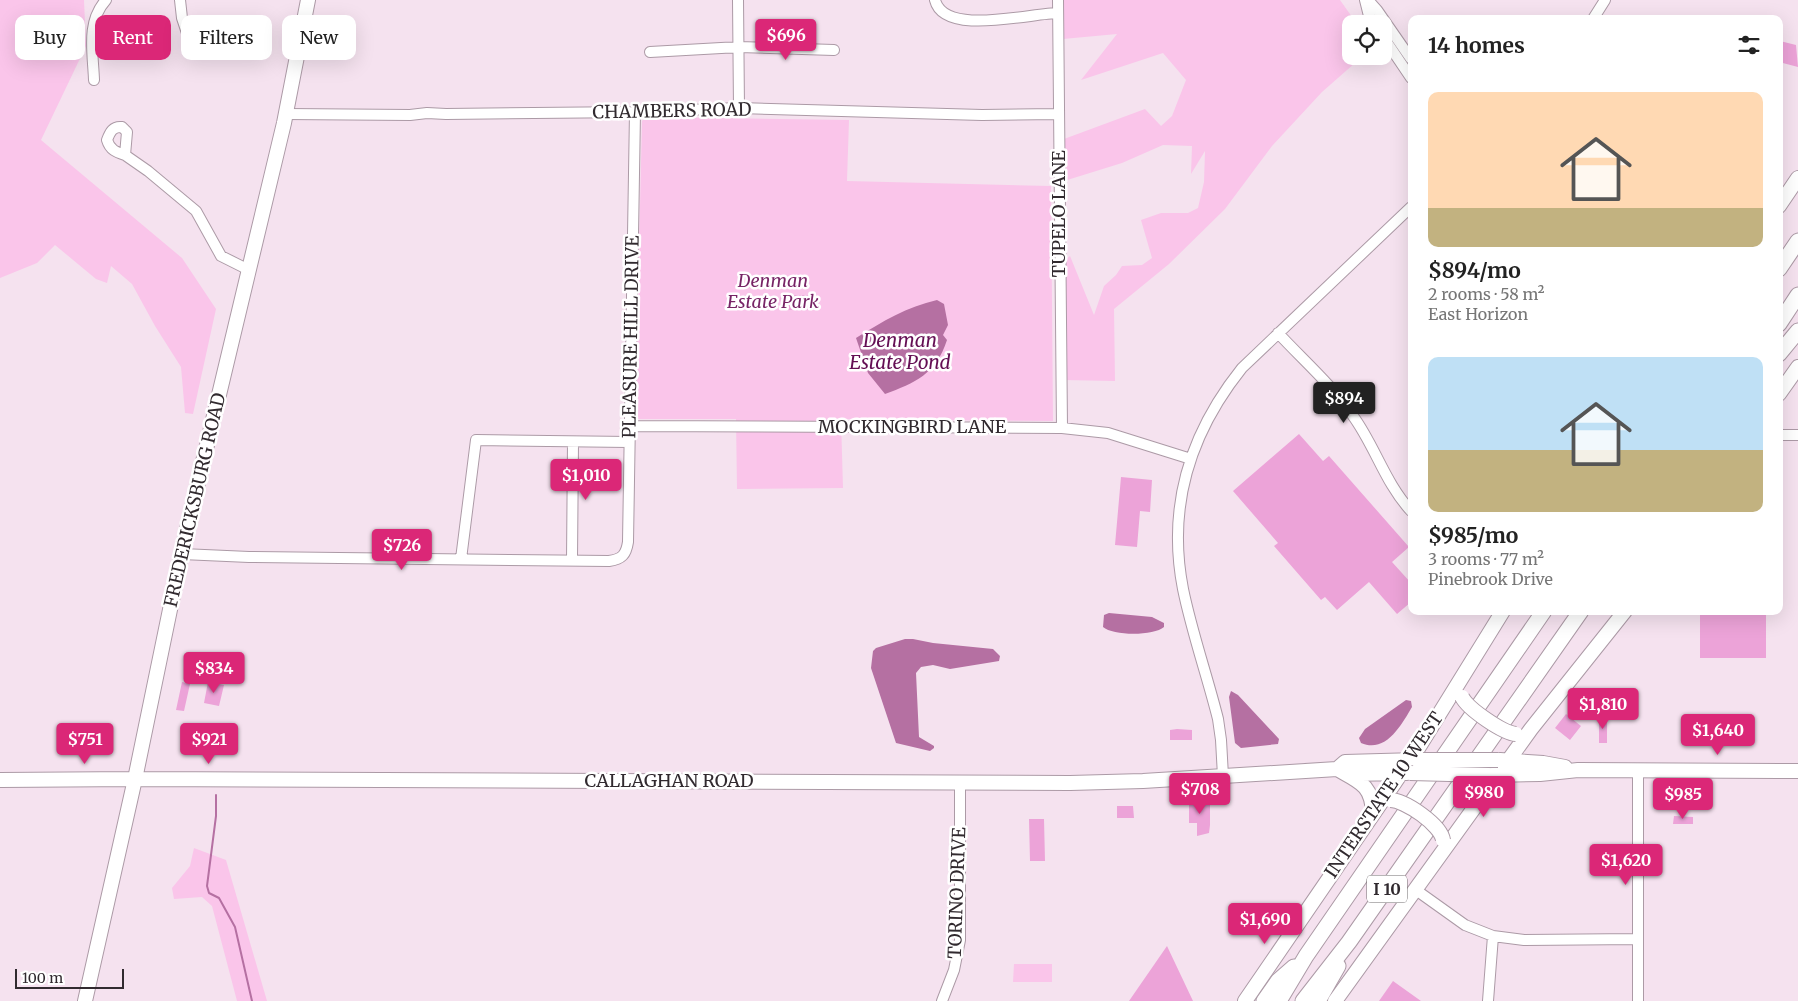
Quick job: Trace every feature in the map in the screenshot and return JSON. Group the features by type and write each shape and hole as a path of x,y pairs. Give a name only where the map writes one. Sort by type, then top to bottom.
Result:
{"highway":[{"path":"1783,263 1798,241"},
{"path":"1783,318 1798,295"},
{"path":"1783,349 1798,331"},
{"name":"I 10","path":"1279,1001 1306,956 1541,615"},
{"name":"I 10","path":"1303,1001 1349,942 1578,615"},
{"path":"1318,1001 1332,980 1349,942"},
{"path":"1264,1001 1278,981 1306,956"}],"main road":[{"name":"FREDERICKSBURG ROAD","path":"85,1001 135,779 182,554 286,114 308,0"},
{"path":"1783,200 1798,178"},
{"path":"1783,388 1798,367"},
{"name":"INTERSTATE 10 WEST","path":"1244,1001 1410,767 1501,615"},
{"path":"1335,1001 1416,890 1443,846 1502,761 1623,615"},
{"path":"1461,681 1462,697 1467,704 1505,731 1524,733"},
{"path":"1524,733 1529,752 1543,763"},
{"name":"CALLAGHAN ROAD","path":"1410,767 1502,761 1543,763 1578,770"},
{"name":"CALLAGHAN ROAD","path":"0,780 1070,783 1341,772 1345,762 1493,775 1540,774 1578,770 1798,771"},
{"path":"1341,772 1363,784 1373,802 1381,806 1403,803 1433,824 1442,835 1443,846"}],"street":[{"path":"94,80 92,28 96,15 106,0"},
{"path":"180,0 182,15"},
{"path":"738,0 739,108"},
{"path":"935,0 942,13 956,19 1010,20 1035,14 1058,13"},
{"name":"TUPELO LANE","path":"1058,0 1062,428"},
{"path":"1366,0 1369,15"},
{"path":"1366,0 1375,15"},
{"path":"1596,15 1605,0"},
{"path":"1392,40 1408,56"},
{"path":"1392,45 1408,73"},
{"path":"650,52 738,47 834,50"},
{"name":"CHAMBERS ROAD","path":"286,114 636,112 739,108 982,116 1058,114"},
{"name":"PLEASURE HILL DRIVE","path":"572,560 619,559 624,555 628,542 636,112"},
{"path":"124,155 148,171 196,210 221,256 249,270"},
{"path":"1223,776 1218,718 1183,589 1179,561 1178,510 1191,459 1204,426 1229,385 1248,362 1408,210"},
{"path":"1278,333 1337,395 1353,415 1388,479 1408,507"},
{"name":"MOCKINGBIRD LANE","path":"629,426 1062,428 1108,433 1191,459"},
{"path":"1783,435 1798,435"},
{"path":"462,559 476,440 629,442"},
{"path":"182,554 249,558 572,560 573,442"},
{"path":"1638,770 1638,1001"},
{"name":"TORINO DRIVE","path":"942,1001 954,970 960,940 960,782"},
{"path":"1416,890 1466,925 1493,936 1524,940 1638,939"},
{"path":"1488,1001 1493,936"}],"green space":[{"path":"0,0 84,0 85,15 15,15 15,60 79,60 41,140 182,258 216,309 193,414 185,413 181,367 155,326 132,284 111,266 107,283 96,279 55,245 37,263 0,278"},
{"path":"1063,0 1340,0 1351,15 1342,15 1342,65 1353,65 1322,92 1272,146 1225,209 1169,264 1114,309 1115,381 1063,380 1063,261 1070,256 1094,315 1104,286 1116,275 1122,266 1142,265 1152,258 1141,220 1161,213 1188,213 1198,208 1204,182 1205,151 1191,174 1192,146 1163,145 1122,163 1064,181 1064,139 1145,109 1161,126 1172,116 1186,80 1163,53 1081,80 1117,34 1063,39"},
{"name":"Denman Estate Park","path":"646,117 849,120 847,181 1051,186 1053,421 841,419 843,488 737,489 736,419 635,419 642,121"},
{"path":"194,848 226,860 267,1001 237,1001 212,906 202,897 174,899 172,888 190,866"},
{"path":"1014,964 1052,964 1052,982 1013,982"}],"water":[{"name":"Denman Estate Pond","path":"937,300 944,304 948,325 943,335 947,340 942,352 937,361 923,376 906,386 885,394 868,373 856,338 895,315 915,306"},
{"path":"1109,613 1152,617 1164,623 1164,627 1152,632 1134,634 1115,632 1103,627 1104,615"},
{"path":"905,639 993,649 1000,656 999,661 950,669 933,665 921,667 916,673 919,737 934,746 930,751 896,743 871,668 873,651 876,648"},
{"path":"1231,691 1238,695 1279,739 1278,744 1241,748 1235,743 1229,697"},
{"path":"1406,700 1411,701 1412,707 1392,736 1378,744 1361,743 1359,738 1365,729"}],"building":[{"path":"1783,42 1796,45 1798,67 1783,63"},
{"path":"780,295 810,295 810,310 782,310"},
{"path":"1299,434 1323,461 1329,456 1408,546 1392,562 1408,580 1408,605 1397,614 1369,582 1337,610 1325,597 1321,600 1274,546 1278,543 1233,491"},
{"path":"1121,477 1152,480 1150,512 1140,511 1137,547 1115,545"},
{"path":"1700,615 1766,615 1766,658 1700,658"},
{"path":"182,682 190,684 184,711 176,710"},
{"path":"208,682 224,685 219,706 204,703"},
{"path":"1566,714 1581,726 1570,740 1555,728"},
{"path":"1599,718 1607,718 1607,743 1599,743"},
{"path":"94,728 105,731 101,749 90,746"},
{"path":"193,728 204,730 200,749 189,747"},
{"path":"1170,730 1192,730 1192,740 1170,740"},
{"path":"1189,799 1210,799 1209,833 1197,836 1197,823 1189,823"},
{"path":"1669,799 1694,800 1694,806 1669,806"},
{"path":"1117,806 1133,806 1134,818 1117,818"},
{"path":"1674,816 1693,817 1693,824 1673,824"},
{"path":"1029,819 1044,819 1045,861 1030,861"},
{"path":"1167,946 1193,1001 1129,1001"},
{"path":"1393,981 1421,1001 1379,1001"}],"waterway":[{"path":"216,795 216,816 207,886 209,893 219,898 235,927 252,1001"}]}
